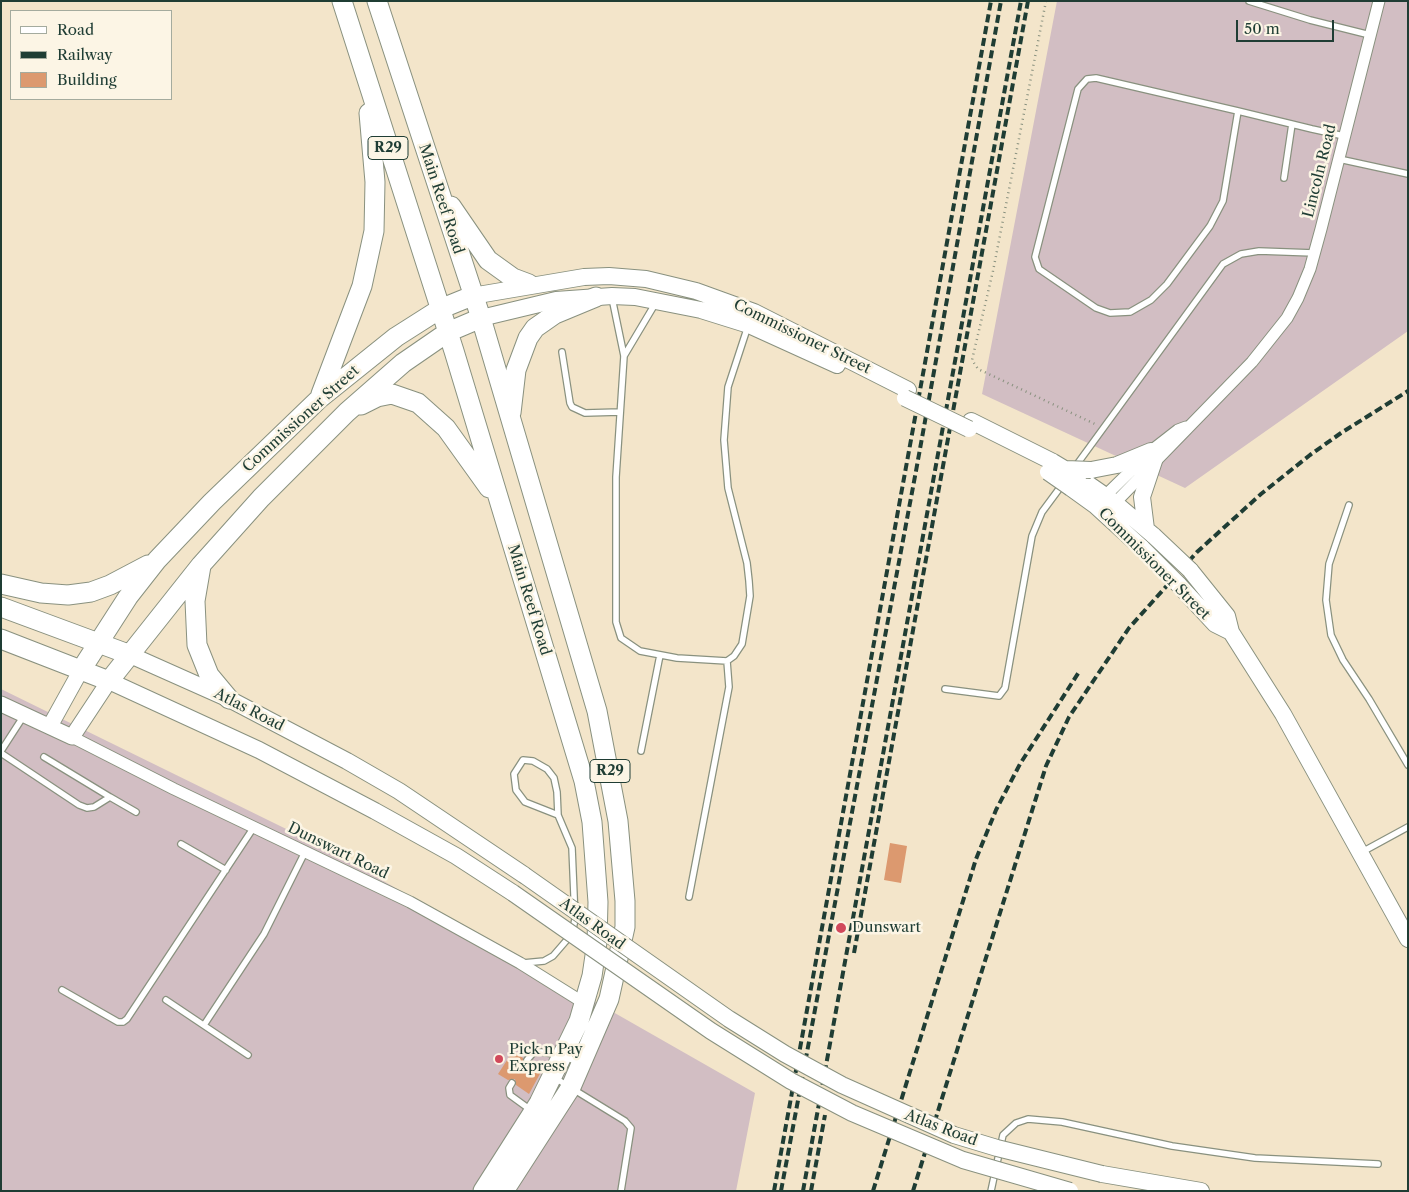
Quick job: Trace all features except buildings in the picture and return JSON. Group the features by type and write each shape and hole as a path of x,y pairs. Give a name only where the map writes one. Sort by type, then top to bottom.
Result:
{"main road":[{"name":"Main Reef Road","path":"342,1 366,81 448,332 573,746 592,822 598,902 597,942 584,1003 554,1077 534,1112 483,1191"},
{"name":"Main Reef Road","path":"378,1 472,296 481,318 597,711 619,829 626,901 625,928 609,1000 571,1087 504,1191"},
{"path":"320,398 362,286 374,231 375,182 366,81"},
{"path":"435,179 488,260 513,278 529,284"},
{"name":"Commissioner Street","path":"81,670 97,643 157,560 219,496 320,398 396,337 440,309 472,296 529,284 584,277 627,277 696,291 1068,473 1105,504 1150,532 1190,570 1227,616 1231,632 1283,714 1408,939"},
{"path":"510,420 516,370 528,338 536,328 554,314 604,296"},
{"name":"Commissioner Street","path":"109,681 128,654 201,565 261,498 347,412 403,363 448,332 481,318 556,300 604,296 658,300 751,319"},
{"path":"347,412 376,397 392,394 418,402 446,428 497,499"},
{"path":"1068,473 1117,465 1153,456 1142,496 1150,532"},
{"name":"Commissioner Street","path":"1105,504 1142,548 1215,624 1231,632"},
{"path":"1,584 41,593 68,595 91,592 117,582 157,560"},
{"path":"201,565 196,601 197,646 209,675 228,699"},
{"name":"Atlas Road","path":"1,607 128,654 228,699 306,739 398,791 524,875 728,1019 822,1074 886,1106 954,1135 997,1148 1129,1179 1201,1191"},
{"name":"Atlas Road","path":"1,639 109,681 259,750 383,815 456,856 513,893 711,1031 792,1081 852,1113 964,1160 1070,1191"}],"street":[{"name":"Lincoln Road","path":"1105,504 1178,430 1187,427 1252,362 1272,339 1298,298 1314,253 1379,1"},
{"path":"50,726 81,670"},
{"path":"1,704 72,737 109,681"},
{"name":"Dunswart Road","path":"72,737 410,902 520,963 584,1003"}],"lane":[{"path":"1249,1 1310,20 1370,34"},
{"path":"1238,111 1223,201 1210,226 1167,284 1151,300 1130,312 1110,313 1096,308 1039,269 1035,257 1078,89 1082,82 1096,78 1238,111 1344,136"},
{"path":"1284,178 1292,124"},
{"path":"1339,159 1408,174"},
{"path":"945,689 999,696 1005,688 1032,536 1042,512 1223,264 1241,254 1259,251 1314,253"},
{"path":"604,296 624,356 616,477 616,622 622,638 633,648 677,658 727,660 734,656 742,644 750,596 747,563 728,488 724,440 728,387 751,319"},
{"path":"624,356 658,300"},
{"path":"562,352 572,407 585,412 620,412"},
{"path":"1349,505 1330,564 1326,600 1331,635 1343,660 1408,765"},
{"path":"641,751 660,655"},
{"path":"689,897 729,687 727,660"},
{"path":"24,715 1,752 78,805 87,808 94,807 110,797"},
{"path":"44,757 136,812"},
{"path":"520,963 544,961 553,956 572,934 575,919 572,848 558,815 554,778 546,768 533,761 523,760 514,774 516,790 525,802 558,815"},
{"path":"62,990 118,1022 123,1022 127,1019 254,827"},
{"path":"1360,853 1408,827"},
{"path":"181,844 226,870"},
{"path":"204,1025 264,934 305,852"},
{"path":"166,1000 248,1055"},
{"path":"527,1060 537,1052 564,1056 581,1064"},
{"path":"554,1077 625,1121 631,1128 621,1191"},
{"path":"512,1083 509,1088 510,1095 534,1112"},
{"path":"991,1191 1003,1135 1016,1123 1028,1119 1062,1122 1172,1146 1255,1158 1378,1164"}],"path":[{"path":"1046,1 993,271 972,360 978,369 1104,429"}],"shaded area":[{"path":"1057,1 1408,1 1408,331 1185,488 982,394"},
{"path":"1,689 329,850 755,1093 736,1191 1,1191"}],"railway":[{"path":"774,1191 991,1"},
{"path":"781,1191 916,471 1001,1"},
{"path":"803,1191 1021,1"},
{"path":"854,953 1028,1"},
{"path":"913,1191 1046,766 1069,717 1129,628 1197,552 1261,494 1310,455 1408,391"},
{"path":"873,1191 976,859 996,810 1020,764 1079,672"},
{"path":"811,1191 825,1115"}],"place":[{"name":"Dunswart","path":"841,928"},
{"name":"Pick n Pay Express","path":"499,1059"}]}
